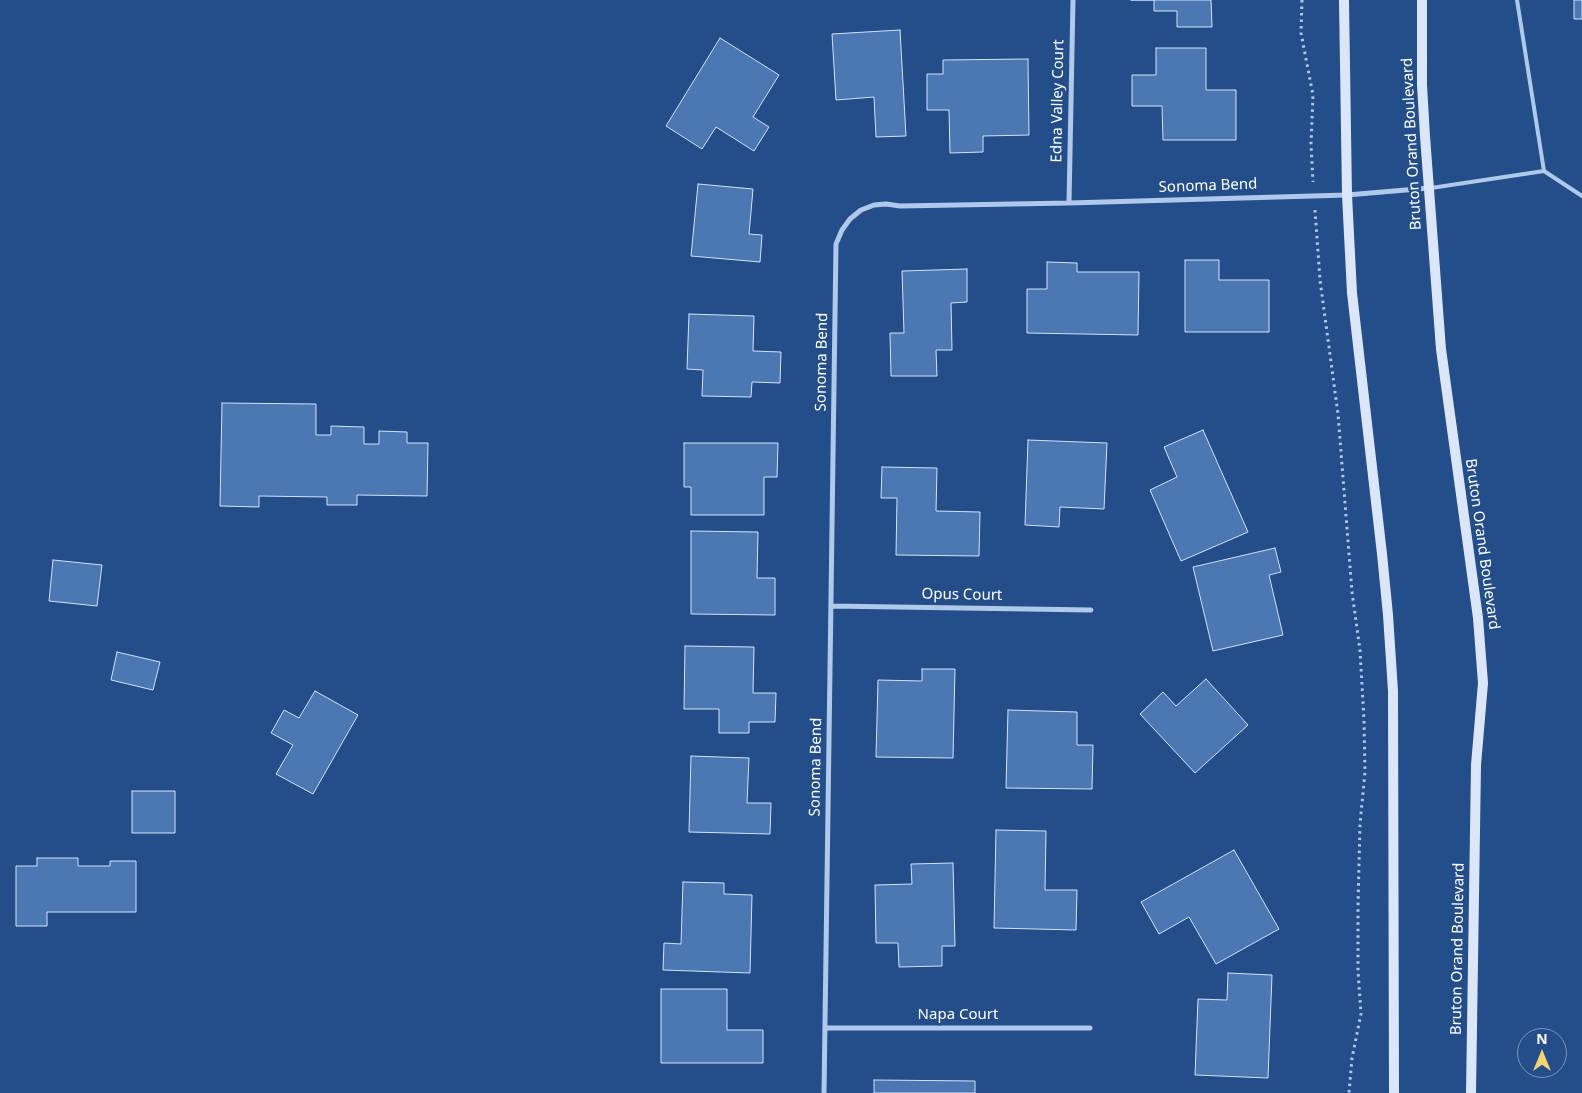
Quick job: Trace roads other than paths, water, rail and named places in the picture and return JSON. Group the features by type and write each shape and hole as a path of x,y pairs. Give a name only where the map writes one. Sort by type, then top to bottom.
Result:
{"main road":[{"path":"1344,0 1347,194 1352,293 1388,615 1393,691 1394,1093"},
{"name":"Bruton Orand Boulevard","path":"1422,0 1422,85 1441,350 1478,618 1484,683 1476,765 1471,1093"}],"street":[{"name":"Edna Valley Court","path":"1068,203 1073,0"},
{"name":"Sonoma Bend","path":"824,1093 836,244 842,230 850,219 861,210 874,205 1068,203 1347,194 1428,188"},
{"name":"Opus Court","path":"831,606 1091,610"},
{"name":"Napa Court","path":"825,1028 1090,1028"}],"lane":[{"path":"1517,0 1544,171"},
{"path":"1428,188 1544,171 1582,196"}]}
